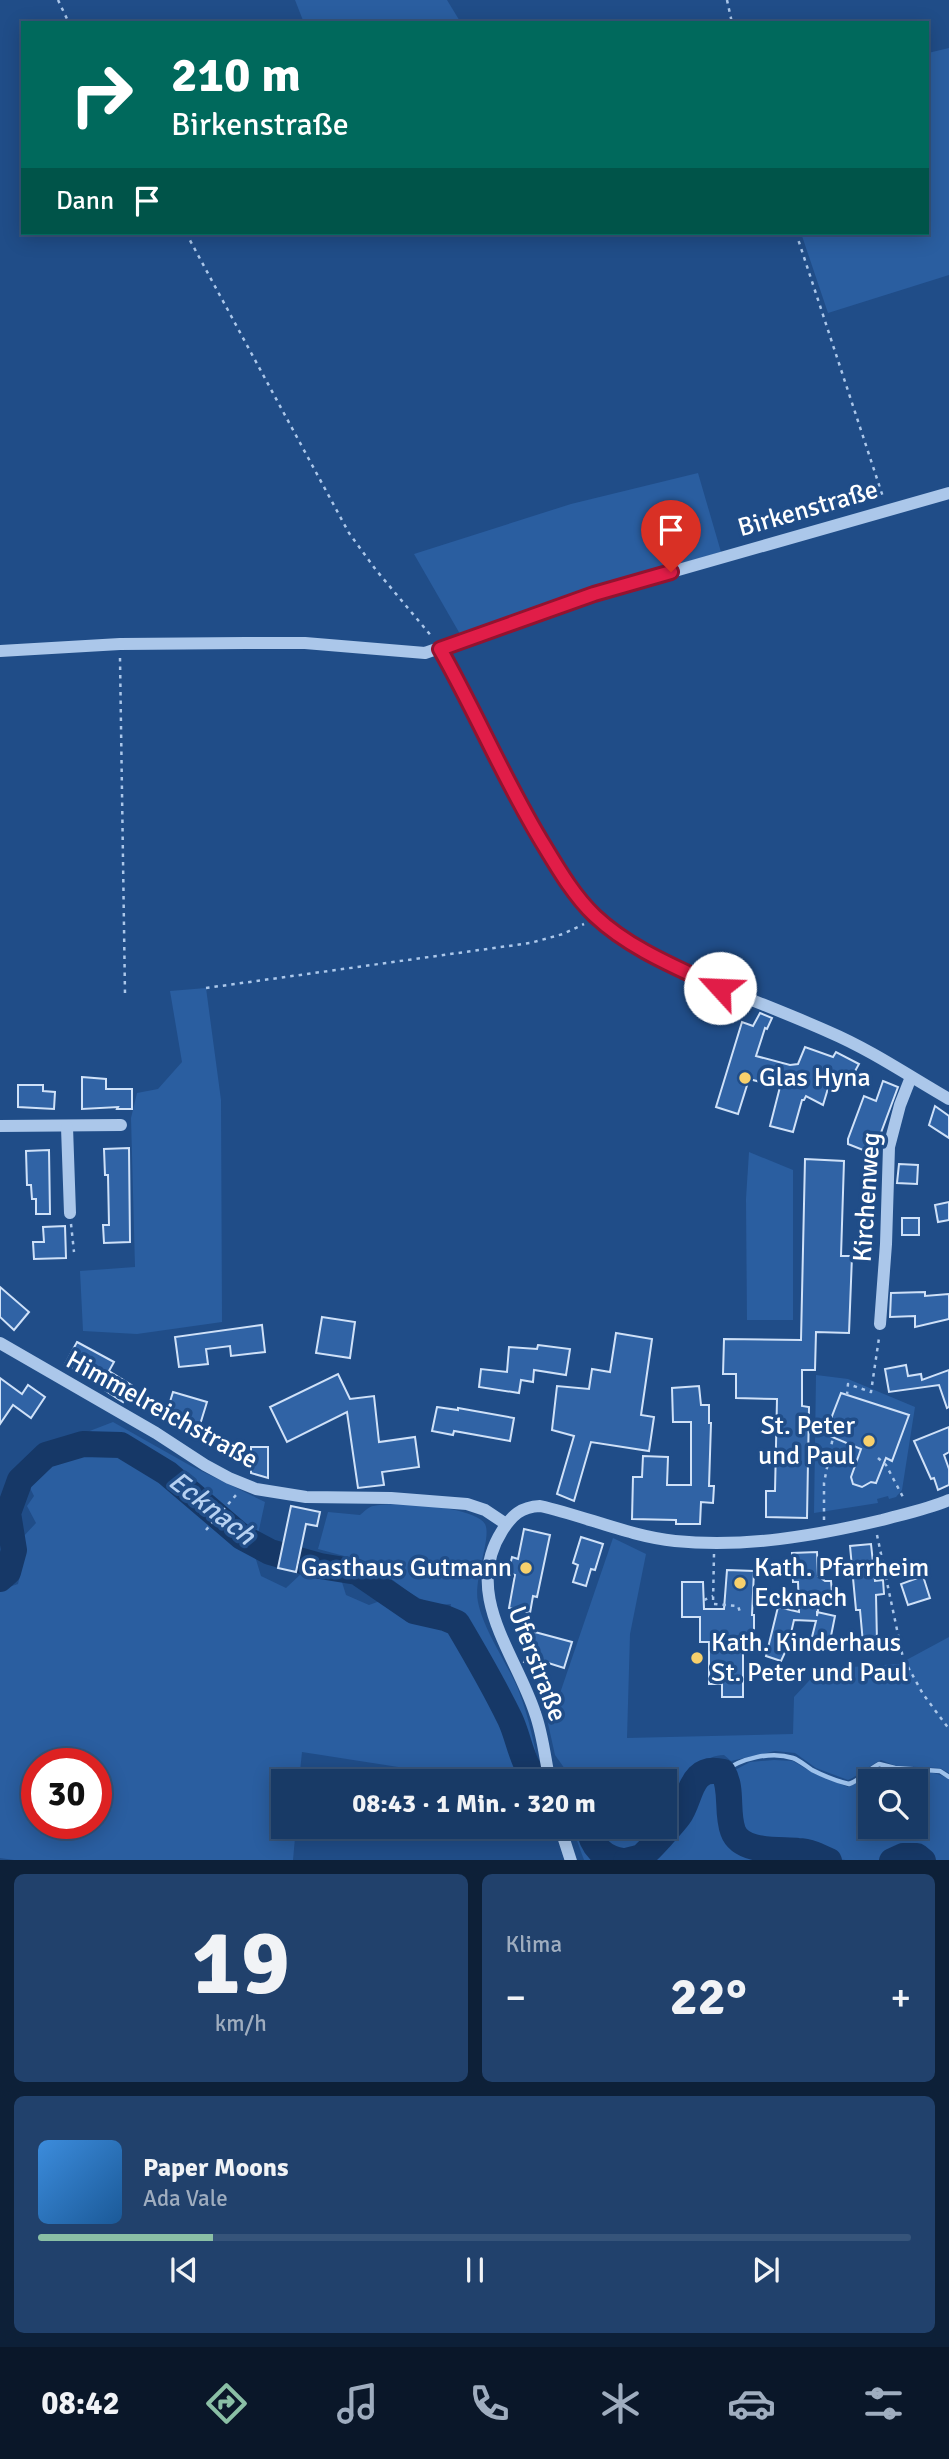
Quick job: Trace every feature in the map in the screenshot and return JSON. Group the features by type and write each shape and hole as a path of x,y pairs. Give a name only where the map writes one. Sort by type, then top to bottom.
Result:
{"street":[{"name":"Birkenstraße","path":"0,651 120,644 305,643 425,653 594,594 949,493"},
{"path":"440,649 534,829 576,895 596,917 638,947 720,988 830,1032 949,1099"},
{"name":"Kirchenweg","path":"880,1324 889,1147 900,1105 912,1077"},
{"path":"0,1126 121,1125"},
{"path":"67,1127 70,1213"},
{"name":"Himmelreichstraße","path":"2,1347 156,1433 205,1465 256,1489 306,1497 391,1498 467,1504 485,1510 506,1524"},
{"path":"506,1524 526,1507 540,1506 674,1541 767,1541 826,1533 949,1500"},
{"name":"Uferstraße","path":"506,1524 492,1552 488,1577 489,1602 495,1624 536,1714 548,1769"},
{"path":"564,1839 571,1860"}],"path":[{"path":"58,0 68,21"},
{"path":"727,0 732,21"},
{"path":"187,235 349,533 440,649"},
{"path":"797,235 866,441 886,510"},
{"path":"120,644 125,994"},
{"path":"206,988 530,943 563,934 596,917"},
{"path":"70,1213 74,1252"},
{"path":"848,1395 848,1384 871,1392 880,1324"},
{"path":"826,1533 822,1512 824,1483 833,1437"},
{"path":"878,1458 886,1465 904,1499"},
{"path":"206,1531 226,1507"},
{"path":"874,1522 903,1658 923,1694 949,1729"},
{"path":"715,1543 713,1604 738,1606 741,1615"},
{"path":"507,1570 509,1562 511,1563"},
{"path":"704,1600 713,1596"}],"shaded area":[{"path":"295,0 447,0 460,21 303,21"},
{"path":"949,48 949,275 828,313 802,235 929,235 929,53"},
{"path":"698,473 721,552 598,587 460,634 414,554 571,504"},
{"path":"206,988 221,1100 222,1322 137,1334 83,1331 80,1271 135,1267 131,1118 137,1093 158,1089 182,1062 170,991"},
{"path":"749,1152 793,1170 793,1320 747,1320 746,1199"},
{"path":"816,1375 848,1379 915,1407 902,1490 896,1497 889,1499 888,1496 877,1499 878,1503 814,1513"},
{"path":"113,1422 191,1466 265,1502 254,1553 261,1576 286,1588 302,1573 341,1579 346,1595 369,1605 380,1601 379,1595 412,1618 448,1622 451,1604 428,1602 408,1592 370,1565 318,1549 328,1512 360,1515 373,1506 415,1505 450,1509 478,1518 487,1530 478,1582 478,1602 485,1623 522,1700 539,1769 411,1769 302,1752 300,1769 271,1769 271,1839 295,1839 293,1860 0,1858 0,1590 18,1584 25,1552 22,1538 36,1523 27,1506 34,1496 28,1484 24,1460 43,1449"},
{"path":"613,1538 646,1554 630,1634 627,1738 793,1734 794,1697 820,1669 899,1664 949,1637 949,1773 940,1768 896,1766 881,1760 866,1769 858,1769 858,1775 848,1780 816,1768 795,1753 775,1751 731,1761 724,1755 701,1763 677,1805 677,1769 565,1769 555,1755 545,1710 557,1702"},
{"path":"793,1761 813,1773 848,1787 858,1782 858,1839 928,1839 928,1772 941,1775 949,1779 949,1860 933,1860 924,1852 909,1849 897,1851 879,1860 847,1860 815,1848 755,1840 740,1825 734,1786 735,1770 750,1762"},
{"path":"712,1775 720,1778 725,1796 727,1827 729,1834 739,1845 768,1858 802,1857 818,1860 639,1860 663,1839 677,1839 677,1824 686,1811 696,1786"},
{"path":"576,1839 587,1839 597,1855 607,1860 584,1860"},
{"path":"650,1839 640,1848 622,1854 610,1849 601,1840"}],"building":[{"path":"760,1013 772,1018 767,1029 765,1028 756,1056 790,1065 798,1064 805,1047 833,1057 836,1052 859,1064 848,1084 832,1075 823,1105 806,1096 802,1100 793,1132 770,1126 780,1087 749,1079 738,1114 716,1107 742,1022 753,1026"},
{"path":"82,1077 106,1079 106,1089 132,1089 132,1109 82,1109"},
{"path":"883,1081 898,1087 873,1154 848,1144 848,1139 864,1096 876,1101"},
{"path":"18,1085 43,1085 43,1091 55,1092 54,1109 18,1107"},
{"path":"935,1106 949,1116 949,1138 929,1125"},
{"path":"129,1148 130,1242 104,1243 103,1225 109,1225 108,1175 105,1175 104,1149"},
{"path":"49,1150 50,1214 36,1214 36,1199 32,1199 31,1185 27,1185 26,1151"},
{"path":"805,1159 844,1161 841,1256 852,1256 849,1333 816,1332 815,1370 802,1370 802,1406 809,1407 807,1518 766,1517 766,1491 775,1491 777,1399 736,1398 736,1374 723,1374 724,1339 801,1340"},
{"path":"899,1164 918,1165 917,1184 897,1183"},
{"path":"949,1202 949,1220 938,1222 935,1205"},
{"path":"902,1218 919,1218 919,1235 902,1235"},
{"path":"65,1226 66,1258 34,1259 33,1242 44,1242 43,1227"},
{"path":"0,1287 29,1312 14,1330 0,1317"},
{"path":"925,1292 925,1296 949,1294 949,1319 915,1327 915,1316 890,1317 891,1293"},
{"path":"322,1317 355,1322 350,1358 316,1353"},
{"path":"262,1325 265,1352 231,1356 230,1346 206,1349 208,1364 179,1367 175,1337"},
{"path":"616,1333 652,1339 641,1415 654,1417 649,1451 591,1442 574,1501 557,1494 574,1436 552,1430 557,1386 589,1389 592,1369 610,1372"},
{"path":"77,1342 114,1362 109,1371 133,1386 123,1402 106,1391 108,1388 65,1364"},
{"path":"538,1345 570,1349 566,1375 534,1370 533,1382 521,1380 519,1393 479,1387 481,1369 507,1372 509,1347 537,1349"},
{"path":"906,1365 908,1376 921,1374 922,1380 949,1370 949,1407 947,1408 939,1385 889,1392 885,1369"},
{"path":"338,1374 350,1399 374,1396 379,1442 415,1437 419,1467 382,1472 384,1485 358,1488 347,1412 287,1442 270,1407"},
{"path":"0,1378 22,1394 28,1385 45,1397 31,1418 13,1405 0,1424"},
{"path":"699,1386 701,1405 709,1405 709,1486 714,1486 713,1503 701,1502 700,1524 676,1524 676,1520 632,1519 633,1477 642,1477 643,1456 668,1457 667,1485 691,1485 691,1422 673,1422 672,1388"},
{"path":"173,1392 207,1402 198,1431 164,1421"},
{"name":"St. Peter und Paul","path":"841,1393 909,1415 892,1461 886,1458 876,1483 871,1482 862,1487 853,1484 851,1477 861,1449 825,1434"},
{"path":"437,1407 514,1418 510,1441 454,1431 453,1435 432,1431"},
{"path":"949,1427 949,1452 944,1455 949,1469 949,1485 938,1490 914,1441"},
{"path":"251,1447 268,1447 268,1478 251,1473"},
{"path":"291,1506 320,1512 317,1526 306,1524 296,1572 278,1568"},
{"name":"Gasthaus Gutmann","path":"524,1529 550,1535 537,1597 533,1596 530,1613 509,1608 515,1575 508,1573 512,1557 518,1559"},
{"path":"581,1537 603,1544 595,1570 591,1569 586,1586 573,1582 578,1565 573,1563"},
{"path":"871,1544 875,1581 883,1580 884,1594 876,1595 877,1642 863,1643 860,1610 856,1610 850,1546"},
{"path":"817,1552 818,1576 825,1581 831,1581 832,1593 821,1593 818,1612 835,1616 830,1641 812,1637 816,1621 794,1620 788,1646 781,1661 766,1656 778,1607 799,1612 798,1582 793,1582 792,1553"},
{"path":"727,1570 754,1571 754,1653 743,1653 743,1697 722,1697 722,1684 709,1684 709,1642 700,1642 700,1617 682,1617 682,1582 703,1582 704,1609 724,1609"},
{"path":"923,1576 930,1598 908,1605 901,1584"},
{"path":"531,1631 572,1642 564,1668 539,1660 538,1665 524,1662"}],"waterway":[{"name":"Ecknach","path":"0,1579 8,1572 14,1550 8,1513 20,1480 46,1455 83,1444 121,1445 167,1473 242,1537 270,1552 320,1566 357,1572 414,1611 457,1623 510,1719 530,1769"},
{"path":"723,1772 747,1760 775,1755 793,1758 812,1770 849,1784 879,1764 895,1768 940,1771 949,1777"},
{"name":"Ecknach","path":"630,1860 642,1856 655,1843 679,1816 693,1784 704,1773 712,1771 723,1772 726,1779 731,1824 737,1838 752,1846 806,1852 827,1860"},
{"name":"Ecknach","path":"592,1839 604,1854 620,1860"},
{"name":"Ecknach","path":"894,1860 903,1856 917,1856 922,1860"}],"place":[{"name":"Glas Hyna","path":"745,1078"},
{"name":"St. Peter und Paul","path":"869,1441"},
{"name":"Gasthaus Gutmann","path":"526,1568"},
{"name":"Kath. Pfarrheim Ecknach","path":"740,1583"},
{"name":"Kath. Kinderhaus St. Peter und Paul","path":"697,1658"}],"route":[{"path":"671,572 594,594 440,649 521,806 576,895 596,917 638,947 720,988"}]}
